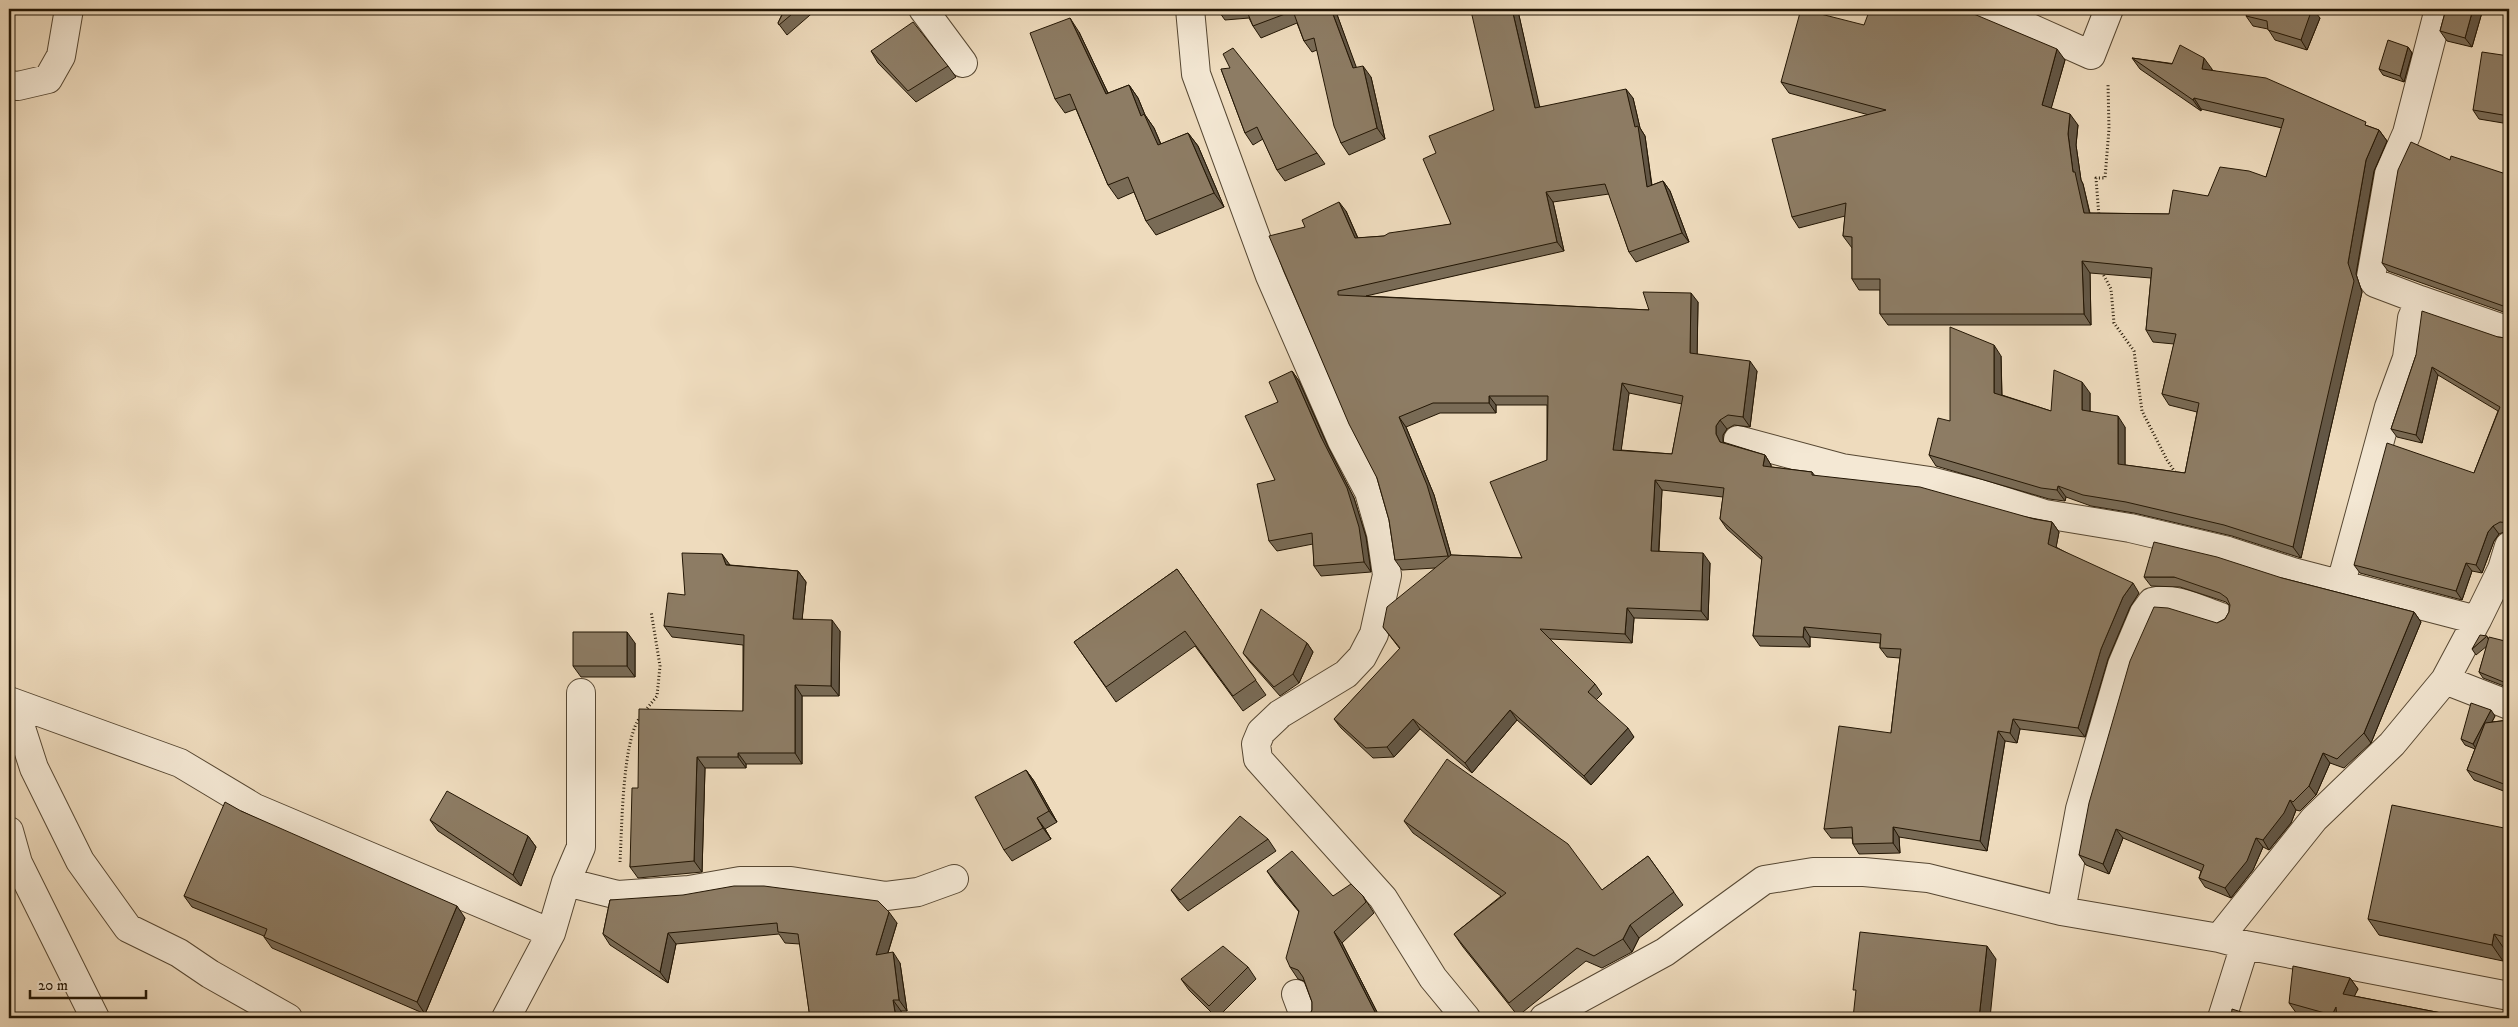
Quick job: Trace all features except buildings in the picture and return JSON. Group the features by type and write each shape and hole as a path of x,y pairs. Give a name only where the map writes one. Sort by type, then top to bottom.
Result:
{"street":[{"path":"9,84 18,86 48,79 61,56 69,9"},
{"path":"923,9 963,63"},
{"path":"1190,9 1196,74 1270,276 1342,441 1369,492 1381,534 1387,575 1374,634 1362,657 1346,674 1280,714 1261,732 1256,744 1258,758 1383,898 1433,978 1466,1018"},
{"path":"1980,9 2015,21 2092,55 2109,9"},
{"path":"2439,9 2407,133 2389,174 2371,277 2375,283 2509,331"},
{"path":"2341,583 2389,407 2407,358 2412,318 2420,300"},
{"path":"1738,440 1842,468 1930,481 1981,494 2045,514 2130,528 2228,551 2293,572 2478,620"},
{"path":"2219,938 2314,819 2392,744 2445,680 2478,620 2502,569 2509,546"},
{"path":"2061,911 2080,809 2122,664 2144,613 2152,602 2162,599 2181,603 2221,617"},
{"path":"2445,680 2509,705"},
{"path":"506,1018 551,933 566,882 581,847 581,693"},
{"path":"11,702 180,763 255,808 551,933"},
{"path":"11,702 34,768 80,862 128,928 179,953 210,974 288,1018"},
{"path":"9,831 14,859 95,1018"},
{"path":"1544,1018 1665,952 1764,880 1813,872 1864,872 1928,878 2061,911 2219,938 2245,945 2509,996"},
{"path":"566,882 618,895 689,890 740,881 791,881 886,896 918,892 954,879"},
{"path":"2222,1018 2245,945"}],"path":[{"path":"2092,55 2109,87 2109,129 2105,178 2096,178 2100,226"},
{"path":"2100,268 2111,289 2114,323 2134,351 2142,411 2167,460 2182,482"},
{"path":"618,895 627,762 636,722 657,696 660,666 651,611"}]}
